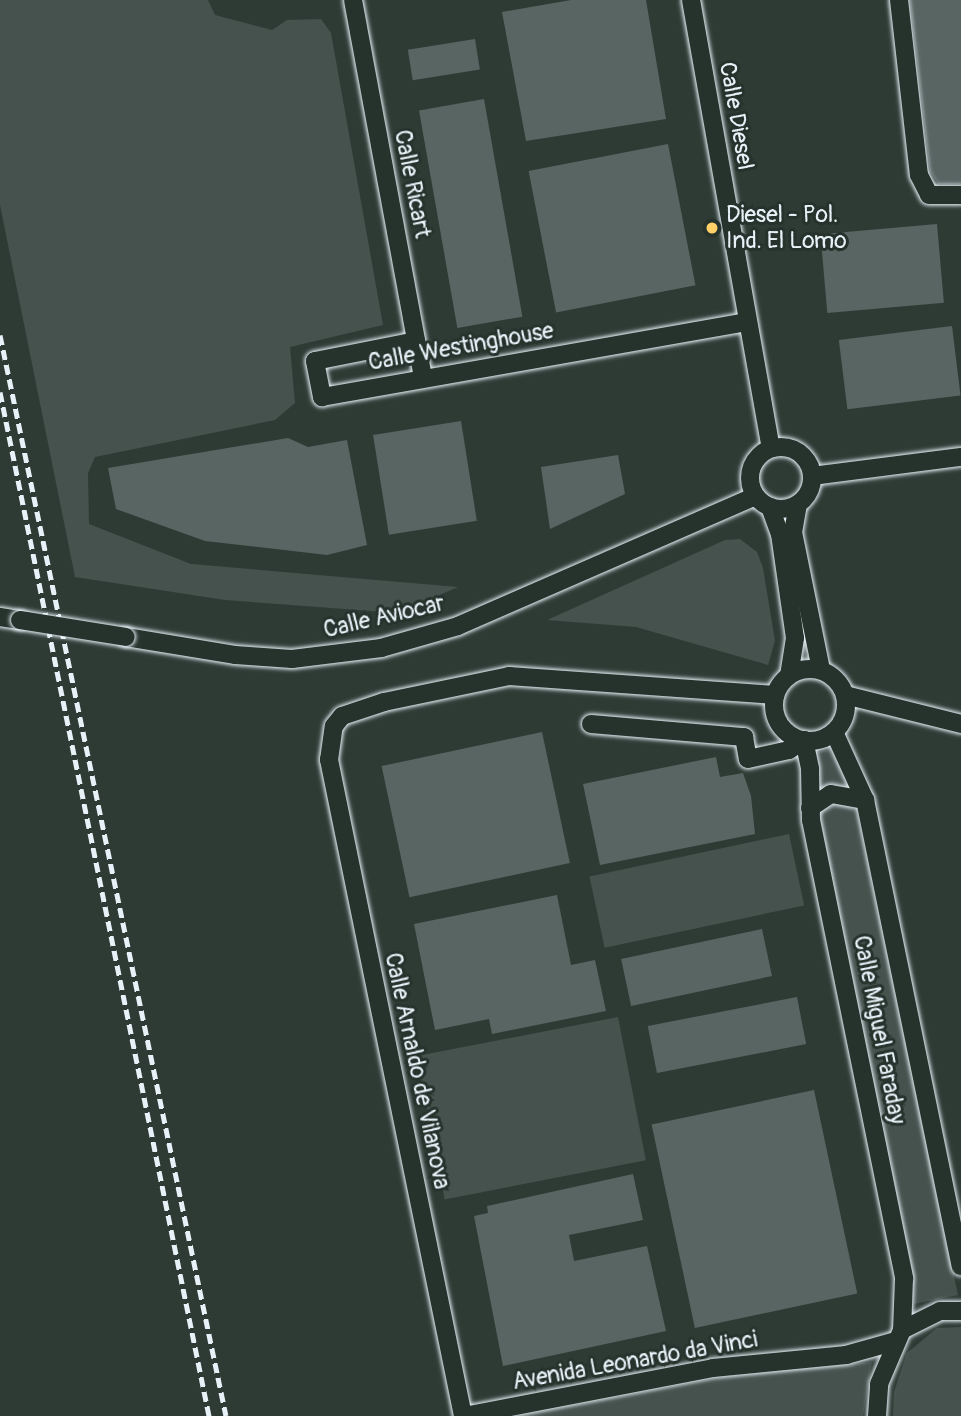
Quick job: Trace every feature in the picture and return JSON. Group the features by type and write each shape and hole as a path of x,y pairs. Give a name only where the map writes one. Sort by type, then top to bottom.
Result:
{"street":[{"name":"Calle Ricart","path":"353,0 423,378"},
{"name":"Calle Diesel","path":"691,0 771,448"},
{"path":"899,0 919,175 929,195 961,195"},
{"name":"Calle Westinghouse","path":"416,341 315,361 322,397 747,322"},
{"path":"804,740 793,736 777,718 775,695 789,675 795,638 780,534 763,502 751,468 771,448 800,453 812,476 810,489 798,504 793,532 821,670"},
{"path":"812,476 961,457"},
{"path":"763,502 798,504"},
{"name":"Calle Aviocar","path":"0,617 126,638 292,659 381,648 458,626 763,502"},
{"path":"591,724 744,737 748,759 789,750 804,740 834,732 845,715 845,695 839,684 821,670 806,669 789,675"},
{"name":"Calle Arnaldo de Vilanova","path":"463,1416 329,760 330,736 342,716 365,708 475,680 509,676 775,695"},
{"path":"845,695 961,724"},
{"name":"Calle Miguel Faraday","path":"834,732 865,800 961,1266"},
{"name":"Calle Miguel Faraday","path":"804,740 810,808 904,1279 899,1336"},
{"path":"810,808 831,794 865,800"},
{"name":"Avenida Leonardo da Vinci","path":"463,1416 713,1368 846,1355 899,1336 940,1311 961,1311"},
{"path":"877,1416 878,1384 899,1336"}],"shaded area":[{"path":"0,0 208,0 215,15 272,30 287,20 321,19 331,33 383,325 290,347 295,403 275,420 95,457 88,473 89,524 191,564 458,587 398,613 225,600 75,577 0,205"},
{"path":"740,539 757,552 763,568 775,641 768,665 636,627 547,620 725,540"},
{"path":"831,749 850,786 816,794 816,753"},
{"path":"843,802 857,812 958,1295 914,1304 819,823 820,810"},
{"path":"789,834 804,905 605,948 589,876"},
{"path":"618,1017 646,1160 445,1199 417,1056"},
{"path":"961,1327 961,1416 893,1416 894,1392 907,1353 937,1328"},
{"path":"872,1362 863,1416 518,1416 723,1377"}],"building":[{"path":"571,0 646,0 666,119 526,141 502,12"},
{"path":"910,0 961,0 961,184 938,184 930,171"},
{"path":"475,39 480,70 413,80 408,50"},
{"path":"484,99 522,317 457,328 419,110"},
{"path":"668,144 695,285 556,312 529,171"},
{"path":"937,224 944,303 827,313 820,234"},
{"path":"952,326 961,395 847,409 839,340"},
{"path":"461,421 477,521 389,535 373,435"},
{"path":"288,438 308,447 347,440 367,545 327,555 205,541 116,509 108,468"},
{"path":"618,455 625,494 550,529 541,467"},
{"path":"542,732 570,863 409,897 382,766"},
{"path":"716,757 720,777 743,773 751,796 755,834 600,865 583,784"},
{"path":"557,895 571,965 595,960 606,1011 492,1034 489,1019 435,1030 414,924"},
{"path":"762,929 772,976 631,1006 621,959"},
{"path":"797,997 806,1044 657,1073 648,1026"},
{"path":"814,1090 857,1293 695,1328 652,1125"},
{"path":"633,1174 643,1220 569,1235 574,1261 647,1246 666,1331 503,1366 474,1216 488,1213 487,1206"}],"railway":[{"path":"0,335 226,1416"},
{"path":"0,392 209,1416"}],"place":[{"name":"Diesel - Pol. Ind. El Lomo","path":"712,228"}]}
